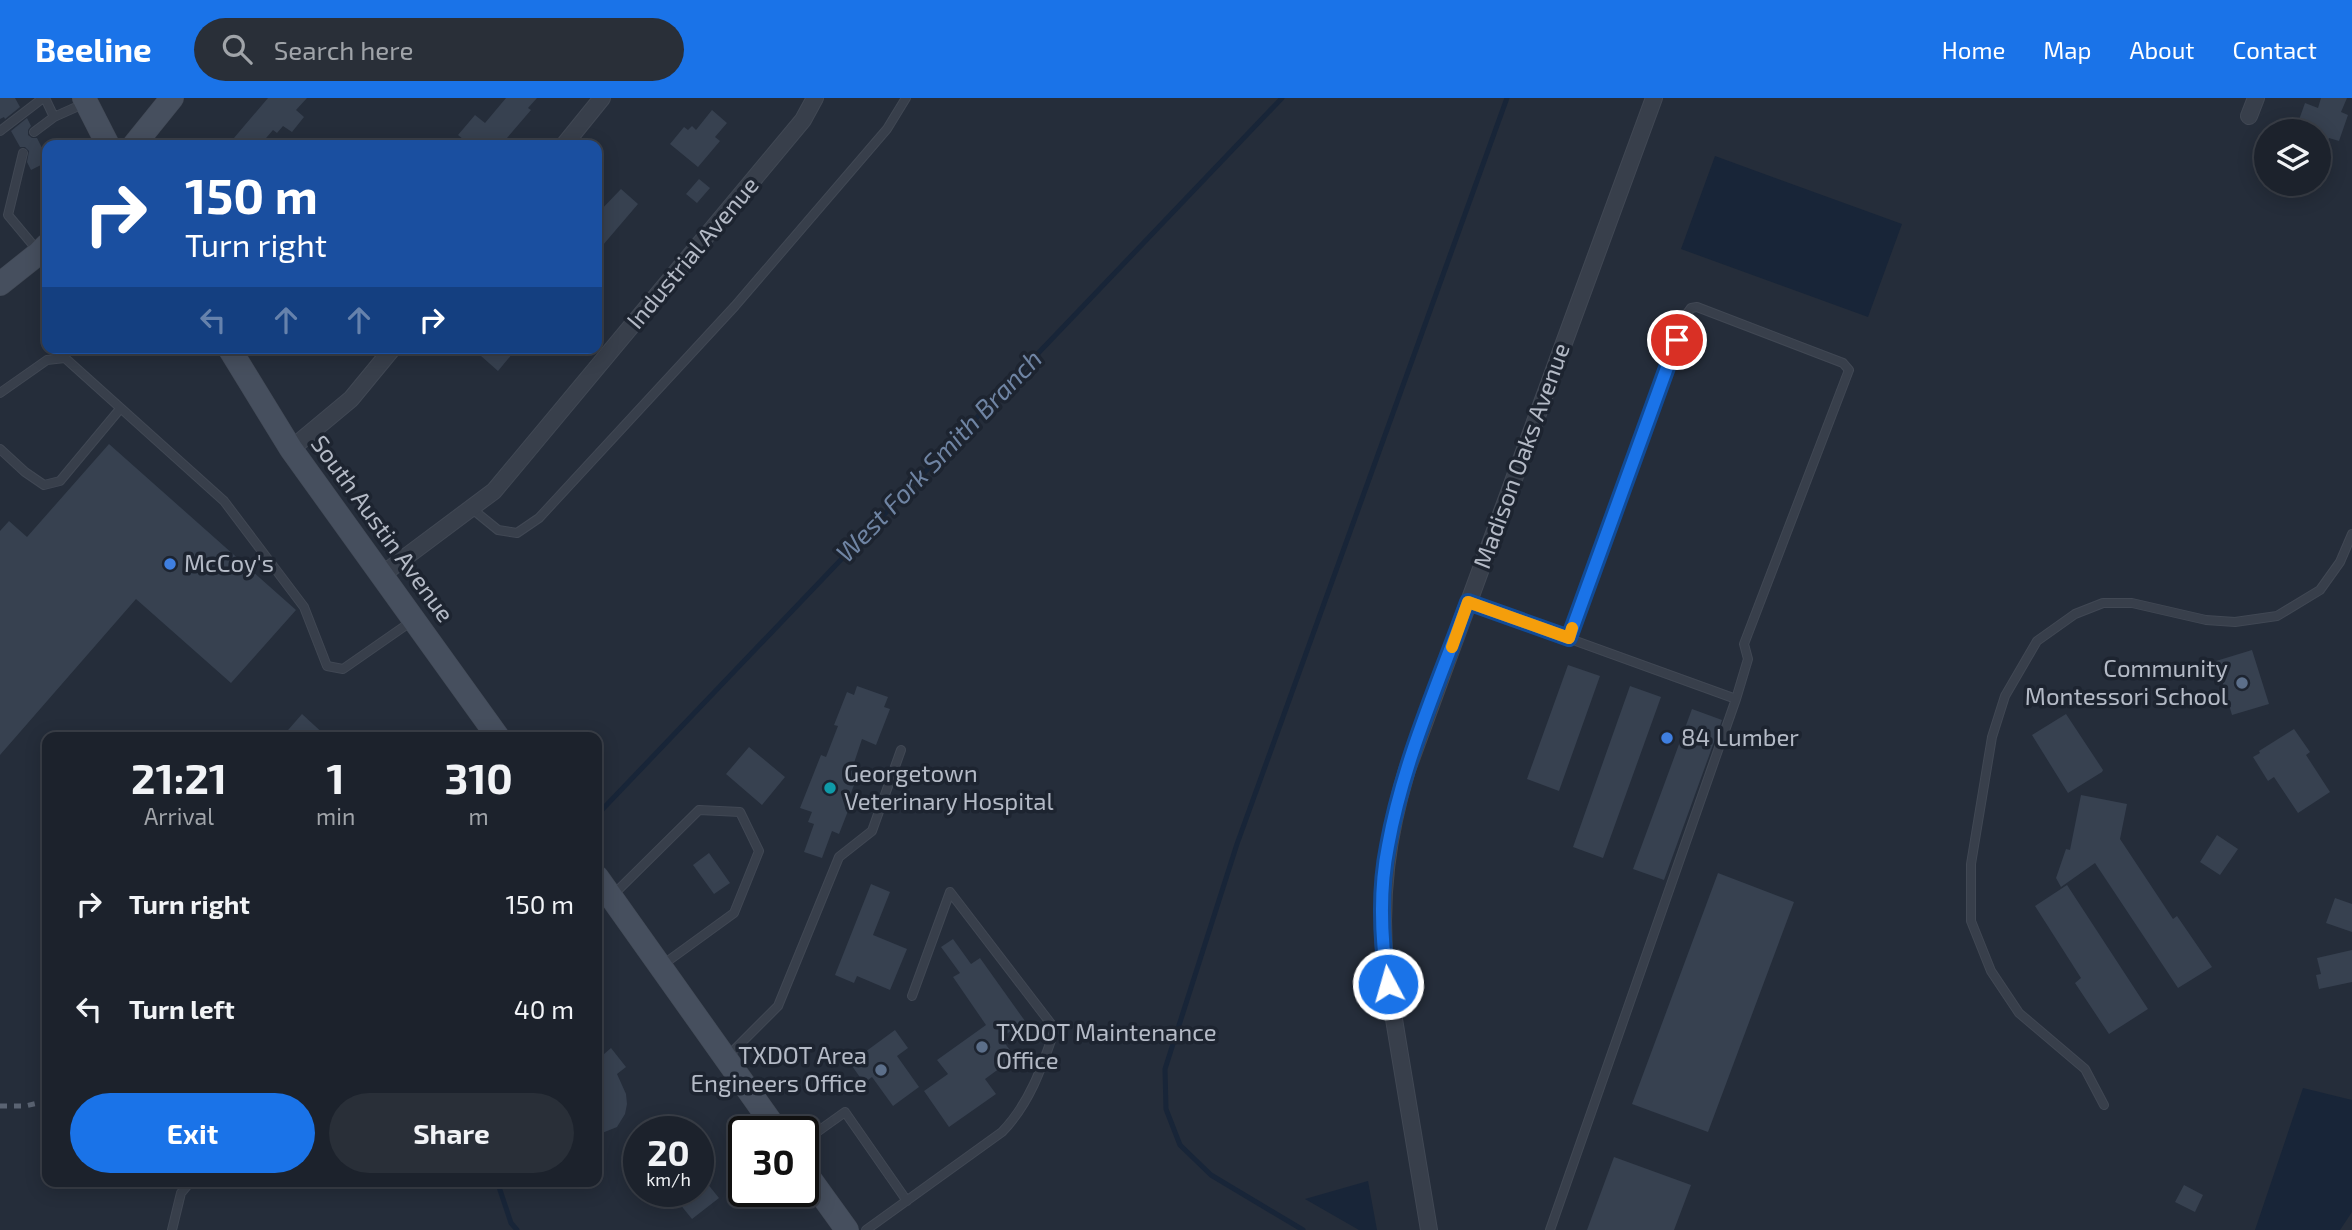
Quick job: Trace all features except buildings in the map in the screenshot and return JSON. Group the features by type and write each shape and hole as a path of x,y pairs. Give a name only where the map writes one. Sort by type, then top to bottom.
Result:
{"main road":[{"path":"138,140 172,98"},
{"path":"85,100 105,140"},
{"path":"0,284 42,250"},
{"name":"South Austin Avenue","path":"233,354 291,449 494,732"},
{"path":"602,884 767,1116"},
{"path":"819,1191 847,1230"}],"street":[{"path":"568,140 602,98"},
{"name":"Industrial Avenue","path":"383,574 494,492 803,120 815,98"},
{"name":"Madison Oaks Avenue","path":"1429,1230 1385,965 1382,927 1387,848 1407,770 1654,98"},
{"path":"2249,116 2256,98"},
{"path":"291,449 351,399 388,354"}],"lane":[{"path":"0,131 44,98 54,117"},
{"path":"471,508 498,530 517,533 539,518 735,306 887,129 906,98"},
{"path":"34,132 85,100"},
{"path":"8,215 23,153"},
{"path":"0,208 42,248"},
{"path":"1550,1230 1736,699 1748,659 1744,644 1849,370 1843,363 1697,307 1691,308 1686,315 1569,638"},
{"path":"0,393 47,360 65,358 224,500 304,607 327,666 343,669 415,619"},
{"path":"0,449 44,485 60,481 120,409"},
{"path":"2104,1105 2085,1069 2019,1013 1991,971 1971,921 1971,864 1992,737 2005,696 2037,641 2075,614 2103,603 2132,603 2206,620 2235,622 2277,615 2320,590 2340,562 2352,534"},
{"path":"1468,602 1736,699"},
{"path":"725,1058 778,1006 839,857 872,831 901,750"},
{"path":"611,897 699,810 740,812 760,850 734,913 660,967"},
{"path":"866,1230 1002,1132 1015,1119 1036,1083 1055,1029 950,892 912,996"},
{"path":"819,1131 845,1112 907,1201"},
{"path":"172,1230 181,1193 186,1187"}],"water":[{"path":"1715,156 1902,224 1868,317 1681,249"},
{"path":"2303,1088 2352,1100 2352,1212 2340,1230 2255,1230"},
{"path":"1368,1181 1377,1230 1359,1230 1305,1199"}],"waterway":[{"name":"West Fork Smith Branch","path":"602,810 1282,98"},
{"path":"1303,1230 1211,1175 1180,1145 1166,1109 1165,1069 1237,844 1507,98"},
{"name":"West Fork Smith Branch","path":"499,1187 511,1223 517,1230"}],"railway":[{"path":"0,1106 25,1106 42,1102"}],"slow traffic":[{"path":"1452,647 1468,602 1569,638 1572,628"}],"place":[{"name":"McCoy's","path":"170,564"},
{"name":"Community Montessori School","path":"2242,683"},
{"name":"84 Lumber","path":"1667,738"},
{"name":"Georgetown Veterinary Hospital","path":"830,788"},
{"name":"TXDOT Maintenance Office","path":"982,1047"},
{"name":"TXDOT Area Engineers Office","path":"881,1070"}],"route":[{"path":"1388,984 1382,927 1387,848 1407,770 1468,602 1569,638 1677,340"}]}
